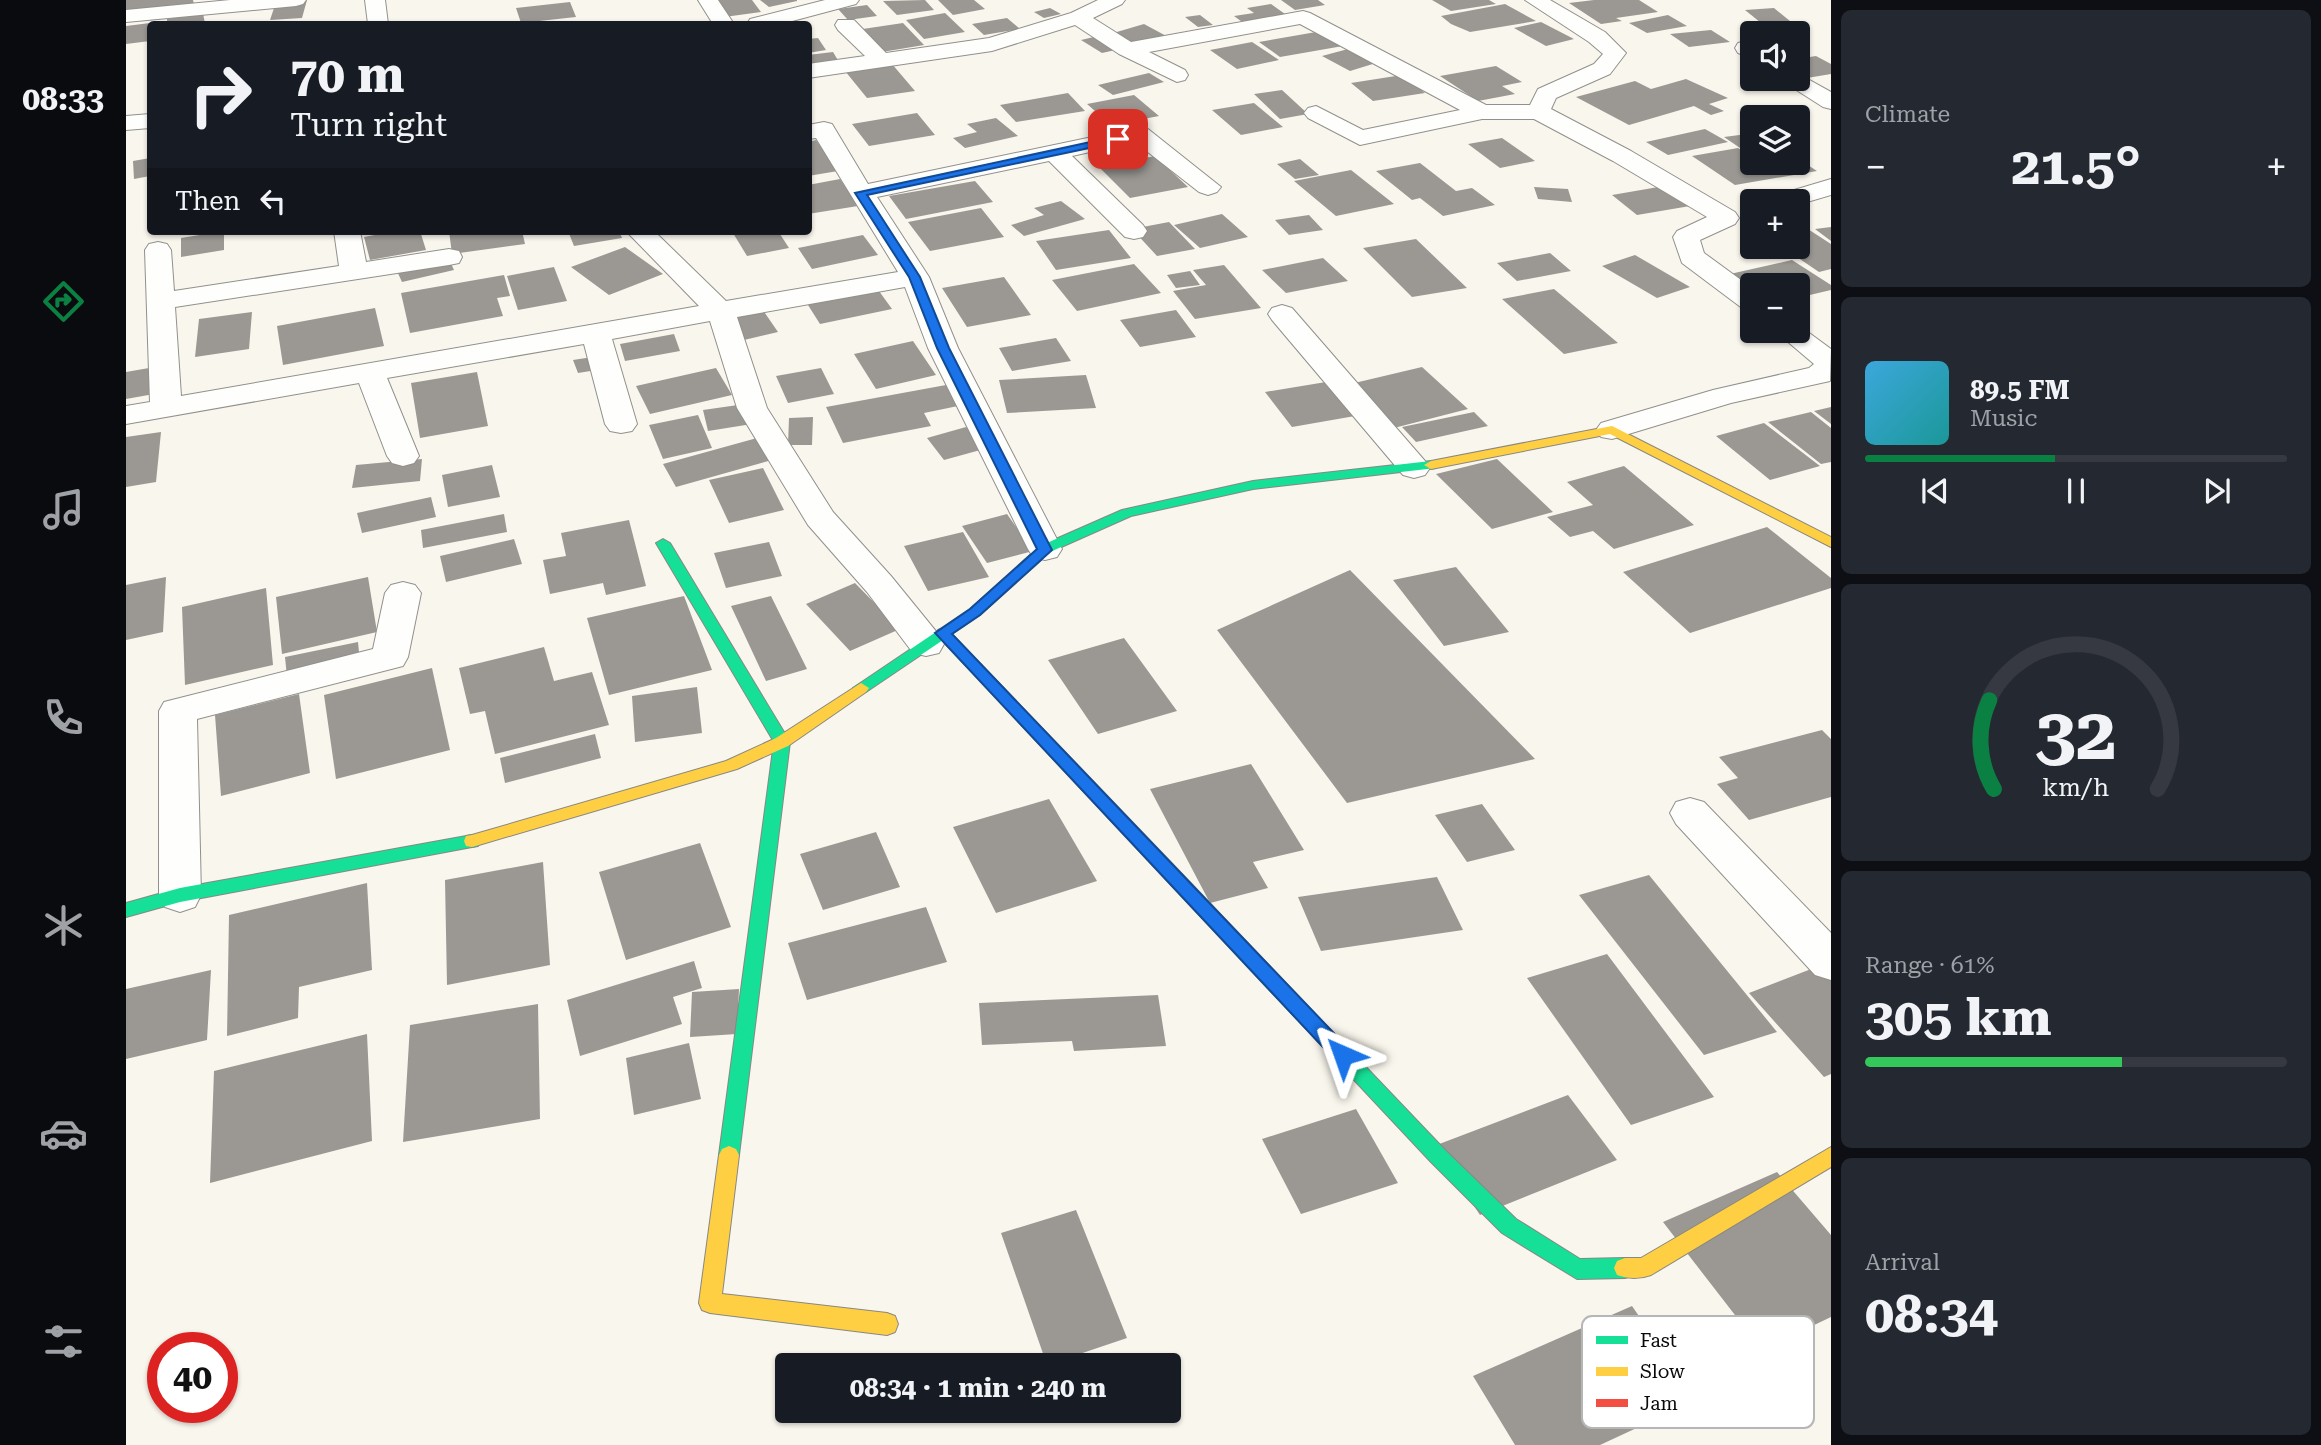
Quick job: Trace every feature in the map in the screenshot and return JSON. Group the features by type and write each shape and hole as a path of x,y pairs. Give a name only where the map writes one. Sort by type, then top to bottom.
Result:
{"street":[{"path":"126,16 296,0"},
{"path":"375,0 378,21"},
{"path":"708,0 721,21"},
{"path":"769,21 849,0"},
{"path":"812,70 992,44 1078,17 1115,0"},
{"path":"1535,0 1597,37 1615,53 1602,69 1546,94 1538,112"},
{"path":"1078,17 1177,75"},
{"path":"1127,48 1303,17 1482,112"},
{"path":"846,26 880,60"},
{"path":"1810,89 1831,102"},
{"path":"1316,113 1360,138 1482,112 1538,112 1622,156 1726,218"},
{"path":"126,123 147,121"},
{"path":"812,131 824,129 915,277 943,348 1045,550"},
{"path":"861,193 1140,134 1208,187"},
{"path":"1054,152 1133,231"},
{"path":"1810,193 1831,187"},
{"path":"1740,214 1686,237 1692,257 1740,293"},
{"path":"348,235 354,271"},
{"path":"643,235 721,312 752,408 820,518 879,584 1509,1226 1577,1269 1643,1268 1831,1156"},
{"path":"158,250 166,410"},
{"path":"162,301 449,257"},
{"path":"126,415 915,277"},
{"path":"1282,314 1414,468"},
{"path":"596,334 621,424"},
{"path":"126,910 180,895 469,842 731,765 782,742 975,612 1045,550 1127,513 1253,485 1414,468 1612,430 1724,396 1819,375 1831,364 1804,343"},
{"path":"370,374 403,456"},
{"path":"1612,430 1831,543"},
{"path":"663,543 782,742 710,1303 887,1324"},
{"path":"180,895 178,711 390,657 403,593"},
{"path":"1690,813 1831,962"}],"building":[{"path":"126,0 193,0 194,4 126,13"},
{"path":"307,0 302,18 270,20 276,2"},
{"path":"713,0 752,0 761,12 717,18"},
{"path":"760,0 797,0 797,1 769,7"},
{"path":"925,0 934,10 897,15 883,1"},
{"path":"938,0 974,0 985,9 953,15"},
{"path":"1281,0 1318,0 1325,5 1295,10"},
{"path":"1432,0 1489,0 1496,4 1451,11"},
{"path":"1639,0 1658,12 1616,18 1622,21 1601,24 1569,3"},
{"path":"570,2 576,17 520,21 516,8"},
{"path":"1271,4 1292,19 1249,27 1234,16 1254,13 1247,8"},
{"path":"1505,4 1536,21 1470,32 1451,24 1441,16"},
{"path":"867,5 877,16 848,20 838,9"},
{"path":"1050,8 1061,14 1044,18 1034,12"},
{"path":"1774,8 1790,21 1759,21 1745,10"},
{"path":"203,13 204,21 167,21"},
{"path":"945,13 965,32 924,39 906,20"},
{"path":"1200,15 1213,25 1198,27 1185,17"},
{"path":"1668,15 1687,26 1647,33 1629,23"},
{"path":"1007,18 1020,29 984,35 972,24"},
{"path":"1541,22 1574,39 1546,46 1514,28"},
{"path":"147,23 147,41 126,44 126,26"},
{"path":"903,23 924,45 876,53 856,30"},
{"path":"1144,24 1170,38 1136,48 1110,34"},
{"path":"1711,30 1730,42 1689,47 1670,34"},
{"path":"1322,31 1343,46 1280,57 1259,42"},
{"path":"1098,36 1120,49 1102,53 1081,40"},
{"path":"818,38 826,50 812,52 812,39"},
{"path":"1252,42 1279,60 1237,69 1210,50"},
{"path":"1348,49 1376,63 1350,71 1322,56"},
{"path":"833,52 839,62 812,65 812,55"},
{"path":"1816,56 1831,64 1831,74 1810,78 1810,57"},
{"path":"892,64 915,91 867,98 845,71"},
{"path":"1496,66 1522,82 1502,86 1515,94 1478,101 1440,76"},
{"path":"1149,73 1164,82 1113,95 1098,85"},
{"path":"1402,75 1425,93 1373,101 1351,83"},
{"path":"1686,79 1728,98 1709,104 1724,111 1711,115 1694,106 1629,125 1576,97 1635,81 1651,89"},
{"path":"1282,90 1308,114 1280,119 1254,94"},
{"path":"1068,93 1085,111 1016,122 1000,105"},
{"path":"1134,95 1159,116 1111,125 1087,104"},
{"path":"1254,103 1283,127 1241,135 1212,110"},
{"path":"917,113 935,135 869,146 852,124"},
{"path":"996,118 1018,136 965,148 953,138 977,132 967,124"},
{"path":"1705,129 1728,142 1668,155 1646,142"},
{"path":"1740,135 1740,148 1724,137"},
{"path":"1502,138 1535,161 1500,168 1468,144"},
{"path":"816,140 838,171 812,175 812,141"},
{"path":"1738,148 1740,175 1794,175 1735,185 1692,156"},
{"path":"1155,156 1188,187 1130,198 1099,167"},
{"path":"147,159 147,177 134,179 133,161"},
{"path":"1300,159 1319,175 1295,179 1277,164"},
{"path":"1420,163 1456,191 1472,188 1495,205 1443,216 1420,198 1412,200 1376,171"},
{"path":"1351,170 1394,204 1336,216 1294,181"},
{"path":"840,179 858,206 812,213 812,184"},
{"path":"975,181 993,202 906,219 889,196"},
{"path":"1670,185 1696,205 1637,215 1612,195"},
{"path":"1534,187 1568,189 1572,202 1538,199"},
{"path":"1061,201 1085,219 1024,236 1011,225 1044,215 1034,208"},
{"path":"981,208 1004,237 930,251 908,222"},
{"path":"1222,214 1248,237 1200,248 1174,225"},
{"path":"1309,215 1323,230 1289,235 1275,220"},
{"path":"1169,222 1195,249 1157,256 1132,229"},
{"path":"1831,227 1831,241 1815,229"},
{"path":"1109,230 1131,258 1056,270 1036,241"},
{"path":"1810,230 1831,244 1831,269 1819,272 1800,259 1810,259"},
{"path":"224,235 224,250 181,257 181,238"},
{"path":"421,235 426,250 370,260 364,237"},
{"path":"450,235 523,235 525,244 452,254"},
{"path":"570,235 621,235 622,238 574,246"},
{"path":"734,235 781,235 789,248 747,256"},
{"path":"863,235 878,255 812,269 798,248"},
{"path":"1416,239 1467,288 1412,297 1363,248"},
{"path":"625,247 663,274 609,295 571,267"},
{"path":"1550,253 1571,271 1517,281 1497,263"},
{"path":"1635,255 1690,287 1657,298 1602,266"},
{"path":"448,257 454,270 402,282 396,269"},
{"path":"1323,258 1348,281 1286,293 1262,270"},
{"path":"1792,260 1831,285 1831,290 1810,295 1810,273 1740,273 1740,281 1730,274"},
{"path":"1134,264 1161,293 1077,311 1052,280"},
{"path":"1224,265 1261,308 1195,319 1173,291 1206,285 1193,270"},
{"path":"554,267 567,301 518,310 507,276"},
{"path":"1190,271 1200,285 1176,288 1167,275"},
{"path":"504,275 510,296 497,298 503,316 410,333 401,293"},
{"path":"1004,277 1031,315 967,327 942,288"},
{"path":"871,280 892,309 820,324 801,294"},
{"path":"1554,289 1618,343 1564,354 1502,299"},
{"path":"758,303 778,332 744,340 725,310"},
{"path":"375,308 384,346 283,365 277,326"},
{"path":"1176,310 1196,337 1140,347 1120,320"},
{"path":"252,312 249,349 195,357 199,319"},
{"path":"674,334 680,351 625,361 620,344"},
{"path":"1056,338 1071,361 1012,371 999,348"},
{"path":"913,341 936,375 876,389 854,354"},
{"path":"599,356 603,369 578,373 573,360"},
{"path":"172,364 171,391 126,399 126,372"},
{"path":"1422,367 1468,409 1390,429 1346,385"},
{"path":"716,368 732,395 650,414 636,386"},
{"path":"821,368 834,394 788,403 776,376"},
{"path":"477,372 488,426 420,438 411,383"},
{"path":"1086,375 1096,408 1007,413 999,380"},
{"path":"1326,382 1355,416 1292,427 1265,392"},
{"path":"946,385 958,406 924,413 931,426 843,443 826,407"},
{"path":"745,404 752,424 708,431 703,410"},
{"path":"1831,407 1831,424 1814,411"},
{"path":"1474,412 1488,426 1416,442 1402,427"},
{"path":"1811,412 1831,428 1831,462 1821,464 1768,422"},
{"path":"698,415 712,448 663,459 649,425"},
{"path":"813,417 812,445 788,445 789,418"},
{"path":"1764,423 1820,466 1770,480 1716,436"},
{"path":"966,427 984,449 944,460 927,438"},
{"path":"161,432 156,482 126,487 126,437"},
{"path":"757,438 772,460 676,487 663,464"},
{"path":"422,459 420,481 352,488 356,465"},
{"path":"1497,459 1553,512 1492,529 1436,474"},
{"path":"492,465 500,497 448,507 442,475"},
{"path":"1624,466 1694,525 1614,549 1593,531 1570,537 1547,517 1593,505 1567,482"},
{"path":"763,468 784,510 729,523 709,480"},
{"path":"431,497 436,517 362,533 357,513"},
{"path":"504,514 507,532 423,548 421,530"},
{"path":"1007,514 1033,551 987,563 962,526"},
{"path":"629,520 646,586 606,595 603,583 550,594 543,560 566,556 561,533"},
{"path":"1767,527 1831,578 1831,588 1690,633 1623,572"},
{"path":"963,532 989,577 928,591 904,546"},
{"path":"514,539 522,564 446,582 440,556"},
{"path":"769,542 782,576 726,588 714,553"},
{"path":"1456,567 1509,632 1444,646 1393,580"},
{"path":"1350,570 1535,759 1347,803 1217,630"},
{"path":"166,577 163,632 126,640 126,585"},
{"path":"368,577 377,632 282,654 276,597"},
{"path":"855,583 900,629 850,651 806,604"},
{"path":"266,588 273,665 185,685 182,607"},
{"path":"684,596 712,670 609,695 587,618"},
{"path":"771,596 807,669 766,681 731,606"},
{"path":"1124,638 1177,711 1098,734 1048,660"},
{"path":"358,642 360,662 287,677 285,657"},
{"path":"544,647 554,681 592,672 609,725 495,754 485,711 470,714 459,668"},
{"path":"432,668 450,750 336,779 324,695"},
{"path":"697,687 702,733 635,742 632,696"},
{"path":"299,694 310,773 221,796 215,715"},
{"path":"1822,730 1831,739 1831,797 1749,820 1717,784 1738,778 1719,757"},
{"path":"595,734 601,758 505,783 500,758"},
{"path":"1251,764 1304,850 1253,862 1268,888 1210,903 1150,789"},
{"path":"1049,799 1097,881 996,913 953,827"},
{"path":"1482,804 1515,850 1467,862 1435,815"},
{"path":"876,832 900,887 823,910 800,854"},
{"path":"700,843 731,927 626,960 599,872"},
{"path":"543,862 550,965 447,985 445,880"},
{"path":"1649,875 1777,1032 1704,1055 1579,895"},
{"path":"1437,877 1463,930 1321,951 1298,897"},
{"path":"367,883 372,970 299,987 298,1018 227,1036 229,915"},
{"path":"926,907 947,962 807,1000 788,943"},
{"path":"1607,954 1714,1097 1631,1125 1527,978"},
{"path":"694,961 702,988 673,997 682,1024 580,1056 567,1000"},
{"path":"1819,966 1831,979 1831,1074 1824,1077 1749,993"},
{"path":"211,970 207,1040 126,1059 126,989"},
{"path":"739,989 737,1034 690,1037 692,992"},
{"path":"1158,995 1166,1046 1074,1051 1072,1041 982,1045 979,1003"},
{"path":"538,1004 540,1119 403,1142 410,1025"},
{"path":"367,1034 372,1141 210,1183 214,1071"},
{"path":"689,1043 701,1099 634,1115 626,1058"},
{"path":"1568,1095 1617,1160 1480,1215 1434,1146"},
{"path":"1356,1109 1398,1183 1301,1214 1262,1139"},
{"path":"1777,1172 1831,1235 1831,1317 1814,1325 1814,1316 1736,1316 1663,1222"},
{"path":"1076,1210 1127,1338 1083,1353 1043,1353 1001,1233"},
{"path":"1632,1306 1639,1316 1609,1316"},
{"path":"1582,1328 1582,1428 1637,1428 1600,1445 1515,1445 1473,1376"}],"traffic: fast":[{"path":"861,688 975,612 1045,549 1127,513 1253,485 1431,465"},
{"path":"663,543 782,742 729,1155"},
{"path":"126,910 180,895 472,841"},
{"path":"1177,880 1438,1156 1509,1226 1577,1269 1625,1268"}],"traffic: slow":[{"path":"1431,465 1612,430 1831,543"},
{"path":"472,841 731,765 782,742 861,688"},
{"path":"729,1155 710,1303 887,1324"},
{"path":"1625,1268 1643,1268 1831,1156"}],"traffic: jam":[{"path":"943,633 1177,880"}],"route":[{"path":"1118,139 861,193 915,277 943,348 1045,550 975,612 943,633 1343,1055"}]}
